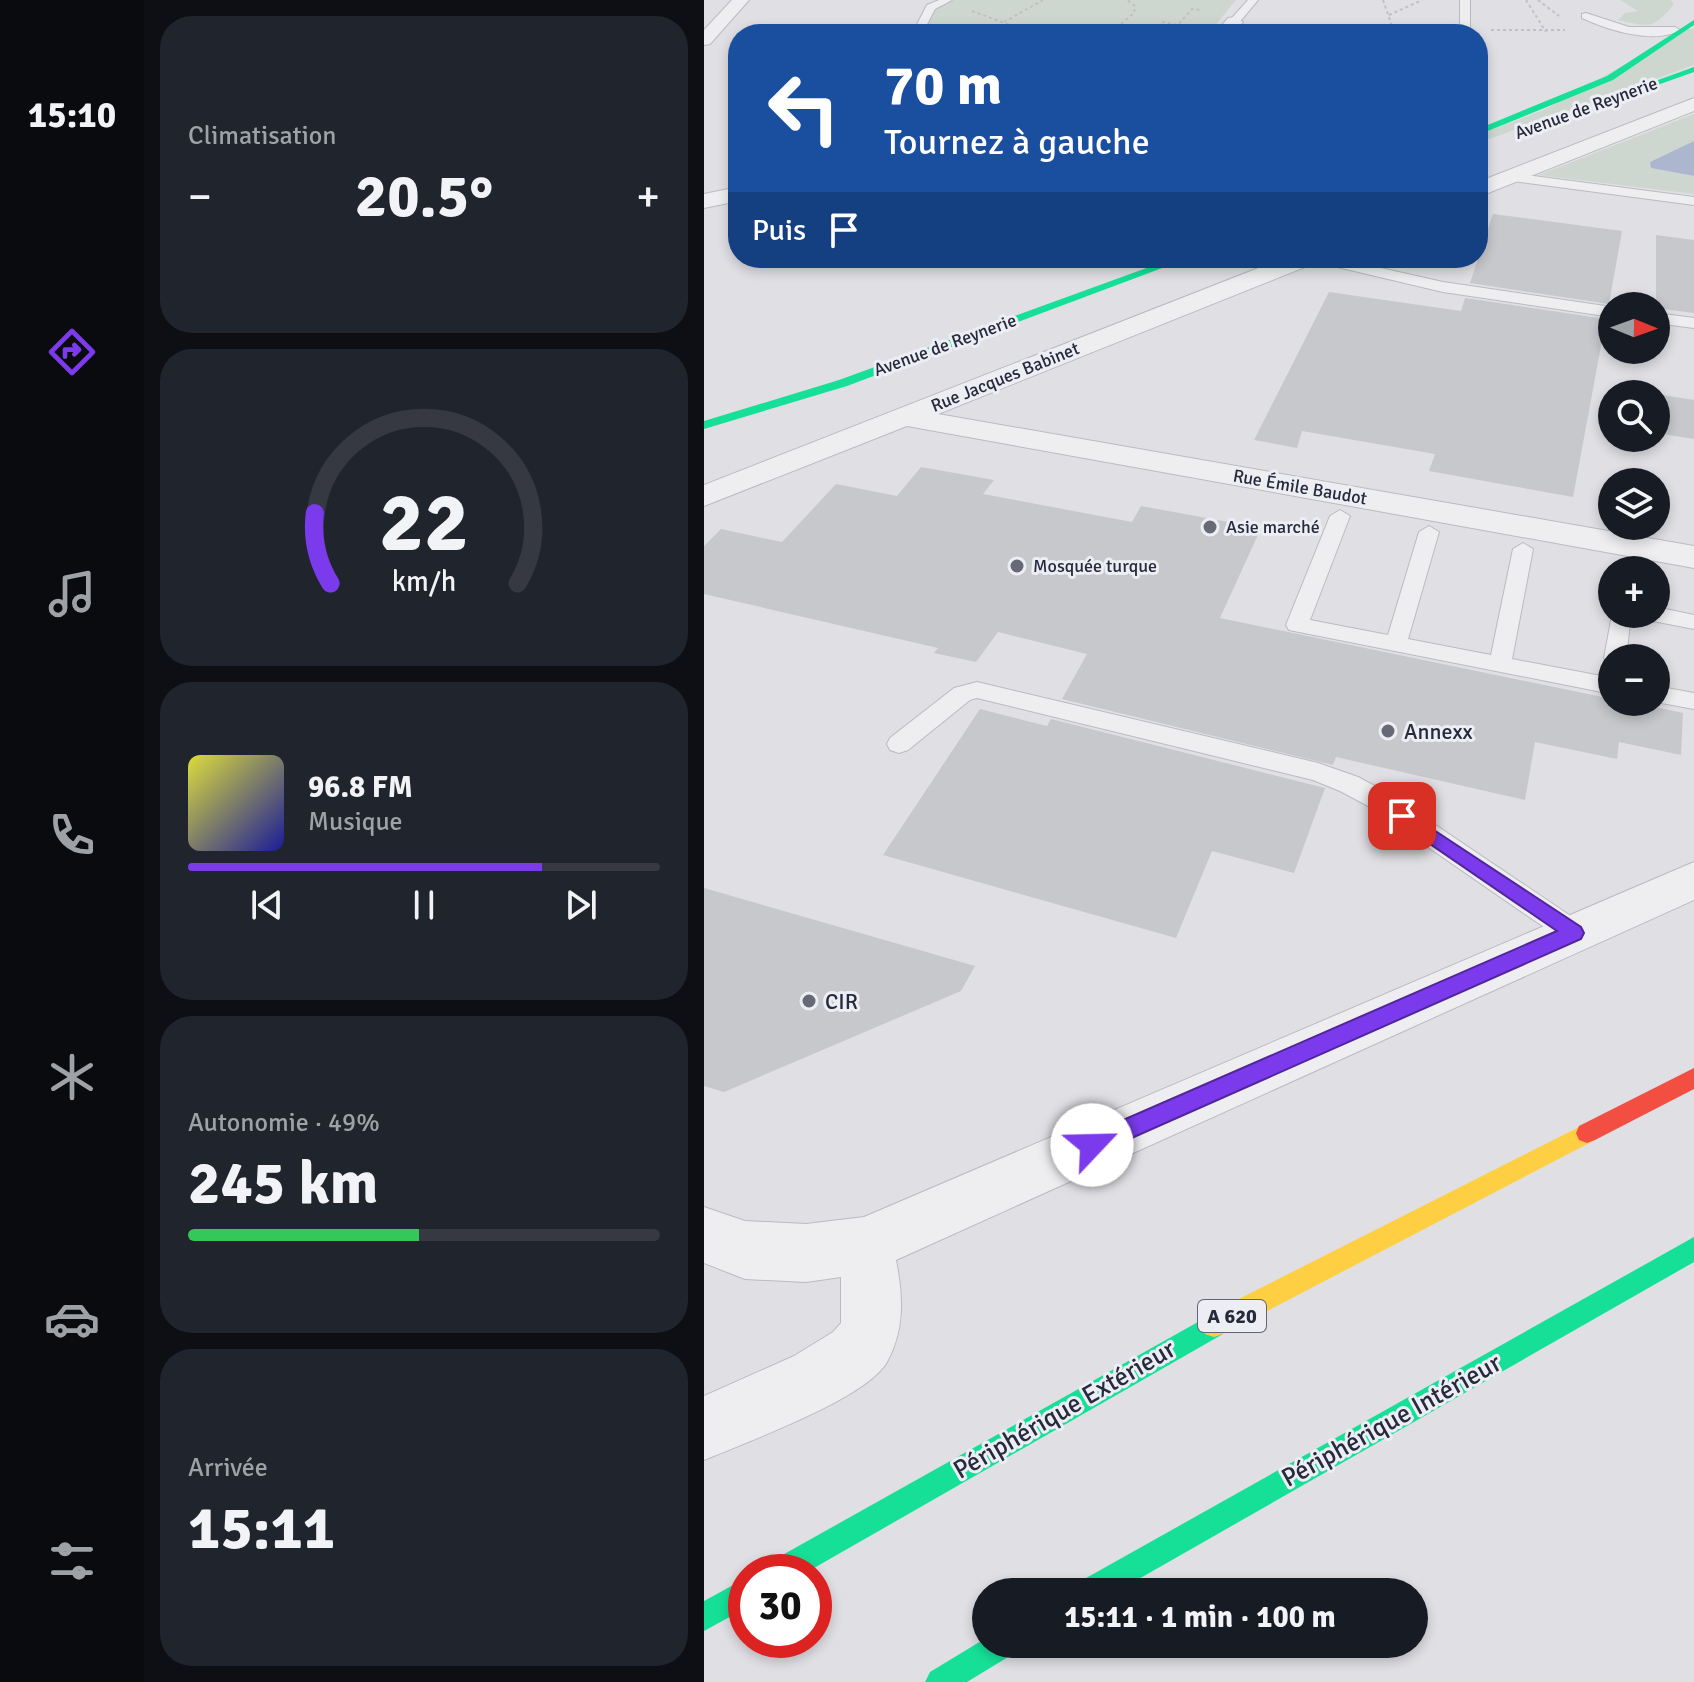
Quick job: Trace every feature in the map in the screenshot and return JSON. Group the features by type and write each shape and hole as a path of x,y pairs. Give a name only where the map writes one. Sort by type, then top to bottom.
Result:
{"main road":[{"name":"Avenue de Reynerie","path":"1488,128 1604,81 1658,49 1675,30 1694,22"},
{"name":"Avenue de Reynerie","path":"1488,144 1694,69"},
{"name":"Avenue de Reynerie","path":"704,425 830,387 1157,268"},
{"name":"Périphérique Extérieur","path":"812,1554 1195,1335 1694,1078"},
{"name":"Périphérique Intérieur","path":"1114,1578 1694,1249"},
{"path":"704,1617 728,1603"},
{"path":"940,1682 980,1658"}],"street":[{"path":"708,31 741,0"},
{"path":"1488,186 1694,104"},
{"path":"704,201 728,196"},
{"name":"Rue Jacques Babinet","path":"704,496 1281,268"},
{"name":"Rue Émile Baudot","path":"905,417 1694,557"},
{"path":"704,1235 745,1250 806,1253 865,1245 1694,880"},
{"path":"704,1428 841,1366 866,1342 873,1301 865,1245"}],"lane":[{"path":"1232,24 1253,0"},
{"path":"1465,0 1465,24"},
{"path":"922,24 931,7 945,1"},
{"path":"1586,16 1619,29 1645,32 1675,30"},
{"path":"1510,177 1694,201"},
{"path":"1360,268 1443,287 1598,310"},
{"path":"1670,320 1694,323"},
{"path":"1340,516 1297,625 1598,683"},
{"path":"1396,644 1429,532"},
{"path":"1500,664 1523,549"},
{"path":"1670,617 1694,622"},
{"path":"899,744 962,694 977,690 1318,772 1379,800 1574,933"},
{"path":"1670,697 1694,701"}],"path":[{"path":"1004,22 1043,0"},
{"path":"1121,24 1134,13 1135,6 1127,0"},
{"path":"1383,0 1392,24"},
{"path":"1389,15 1422,0"},
{"path":"1526,0 1546,32"},
{"path":"945,1 1009,24"},
{"path":"1529,5 1542,5"},
{"path":"1179,24 1192,9 1206,10"},
{"path":"1162,22 1173,24"},
{"path":"1488,30 1546,32 1570,29"}],"shaded area":[{"path":"954,0 1236,0 1216,24 928,24 937,7"},
{"path":"1620,0 1671,0 1674,4 1661,18 1644,25 1618,20 1625,13 1638,11"},
{"path":"1688,29 1694,29 1694,65 1488,139 1488,131 1546,109"},
{"path":"1694,114 1694,141 1650,162 1651,168 1694,176 1694,194 1539,175"}],"water":[{"path":"1694,141 1694,176 1651,168 1650,162"}],"building":[{"path":"1493,214 1622,231 1611,292 1598,292 1598,302 1470,283 1475,268 1488,268 1488,229"},
{"path":"1656,235 1694,240 1694,313 1670,310 1670,292 1656,292"},
{"path":"1329,292 1461,311 1465,298 1598,318 1598,362 1573,497 1429,471 1435,454 1302,431 1297,448 1254,440"},
{"path":"1670,396 1694,400 1694,439 1670,435"},
{"path":"921,467 994,480 983,494 1132,522 1141,506 1261,528 1220,618 1598,696 1598,716 1670,716 1670,710 1683,713 1681,755 1619,742 1617,759 1535,742 1525,800 1336,757 1333,765 1062,699 1087,654 998,632 976,662 934,653 938,648 704,594 704,546 721,529 782,542 836,484 897,496"},
{"path":"980,709 1047,726 1051,719 1325,788 1294,873 1212,851 1176,938 883,855"},
{"name":"CIR","path":"704,888 975,966 961,991 724,1092 704,1086"}],"traffic: fast":[{"path":"1488,128 1610,78 1694,22"},
{"path":"1615,97 1694,69"},
{"path":"704,425 843,383 1157,268"},
{"path":"1114,1578 1694,1249"},
{"path":"812,1554 1214,1325"},
{"path":"704,1617 728,1603"},
{"path":"940,1682 980,1658"}],"traffic: slow":[{"path":"1214,1325 1587,1133"}],"traffic: jam":[{"path":"1587,1133 1694,1078"}],"place":[{"name":"Asie marché","path":"1210,527"},
{"name":"Mosquée turque","path":"1017,566"},
{"name":"Annexx","path":"1388,731"},
{"name":"CIR","path":"809,1001"}],"route":[{"path":"1092,1145 1574,933 1402,816"}]}
